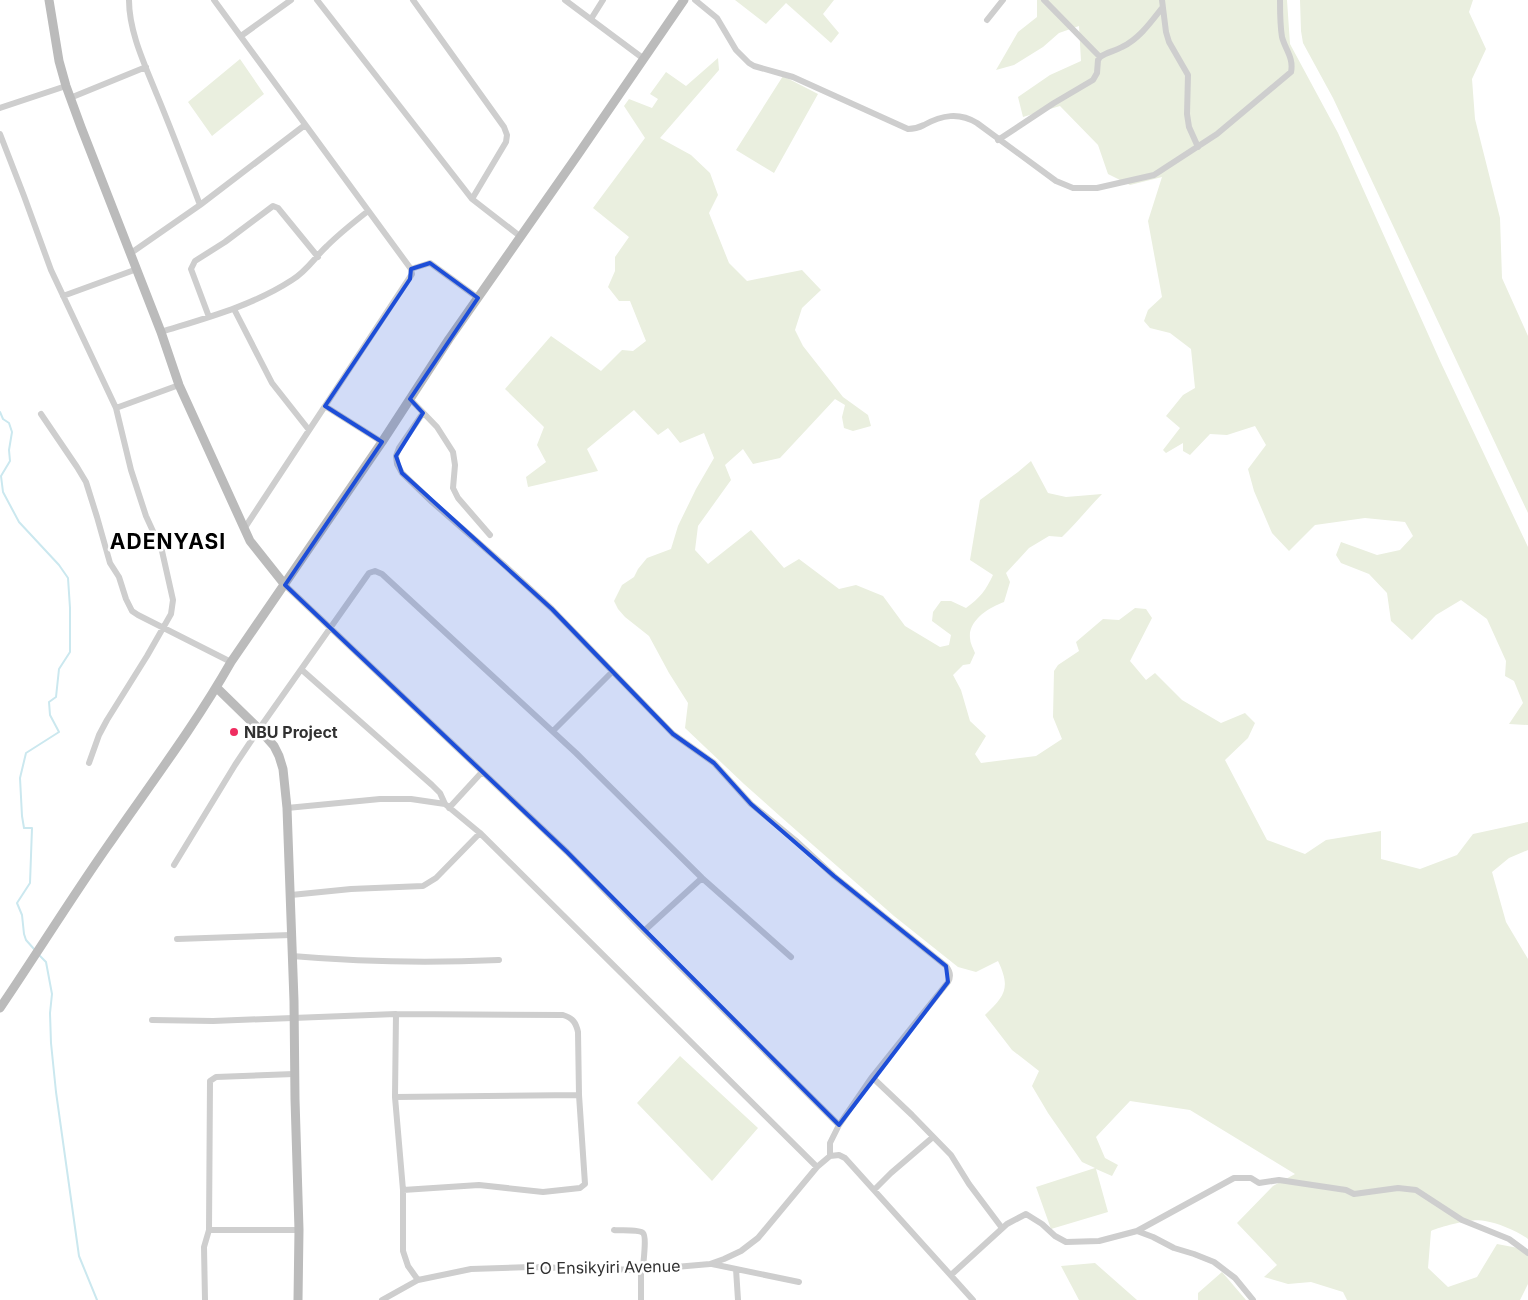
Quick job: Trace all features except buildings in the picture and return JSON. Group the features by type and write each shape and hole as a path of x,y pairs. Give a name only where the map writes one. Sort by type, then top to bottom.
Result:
{"street":[{"path":"49,0 59,61 70,98 161,332 179,385 250,541 285,585 567,852 839,1125"},
{"path":"129,0 136,36 146,67 200,205"},
{"path":"214,0 411,269 412,274 244,529"},
{"path":"241,36 291,0"},
{"path":"317,0 472,199 521,237"},
{"path":"413,0 504,127 507,135 506,142 472,199"},
{"path":"565,0 644,59"},
{"path":"591,19 603,0"},
{"path":"0,1008 107,847 170,758 231,662 382,442 449,339 684,0"},
{"path":"695,0 717,18 736,50 754,66 793,77 908,129 916,129 943,117 953,115 970,119 1056,181 1073,188 1097,188 1154,175 1217,134 1291,72 1292,65 1280,24 1280,0"},
{"path":"987,20 1003,0"},
{"path":"1044,0 1100,57"},
{"path":"1162,0 1169,42 1188,75 1187,114 1189,127 1198,147"},
{"path":"998,140 1093,80 1097,73 1100,57 1132,41 1162,8"},
{"path":"70,98 146,67"},
{"path":"0,108 66,86"},
{"path":"131,254 200,205 304,125"},
{"path":"0,134 51,270 116,408 131,470 146,516 162,551 173,600 171,614 106,720 89,763"},
{"path":"209,317 191,269 192,265 273,206 278,208 318,257"},
{"path":"161,332 234,309 293,280 318,257 326,246 368,211"},
{"path":"411,269 430,263 478,298"},
{"path":"63,296 137,269"},
{"path":"234,309 272,383 309,430"},
{"path":"116,408 179,385"},
{"path":"410,399 437,427 454,452 453,488 458,498 490,535"},
{"path":"325,406 382,442"},
{"path":"423,413 399,448 396,456 397,464 402,473 552,610 673,734 714,764 751,804 795,840 834,876 949,970 950,978 948,982 872,1077 839,1125 830,1143 830,1156 839,1155 845,1158 972,1300"},
{"path":"41,414 78,467 86,482 110,563 120,577 126,599 132,610 138,615 231,662"},
{"path":"174,865 235,764 369,573 375,571 382,574 576,752 702,878 791,957"},
{"path":"302,670 432,785 440,793 447,806 480,833 817,1167"},
{"path":"553,731 612,672"},
{"path":"216,688 274,746 283,769 287,808 291,895 299,1230 298,1300"},
{"path":"447,806 482,772"},
{"path":"287,808 380,799 411,799 447,806"},
{"path":"291,895 351,889 423,886 436,878 480,833"},
{"path":"644,931 702,878"},
{"path":"178,939 292,935"},
{"path":"292,956 334,960 408,962 499,960"},
{"path":"396,1014 395,1097 403,1190 403,1251 408,1266 418,1280"},
{"path":"152,1020 213,1021 396,1014 563,1015 570,1018 577,1026 578,1032 579,1095 585,1184 580,1188 543,1192 478,1185 403,1190"},
{"path":"205,1300 204,1247 209,1230 210,1081 216,1076 294,1074"},
{"path":"872,1077 951,1155 969,1184 1002,1228"},
{"path":"395,1097 579,1095"},
{"path":"874,1190 933,1137"},
{"name":"E O Ensikyiri Avenue","path":"382,1300 418,1280 471,1270 531,1267 642,1269 710,1264 724,1260 741,1251 758,1238 817,1167 830,1156"},
{"path":"950,1275 1002,1228 1026,1214 1066,1242 1099,1241 1137,1231 1234,1178 1251,1178 1259,1183 1279,1180 1346,1190 1354,1194 1398,1188 1416,1190 1462,1220 1509,1239 1528,1252"},
{"path":"209,1230 299,1230"},
{"path":"614,1230 638,1231 644,1235 641,1300"},
{"path":"1137,1231 1174,1248 1214,1262 1235,1278 1253,1300"},
{"path":"710,1264 799,1282"},
{"path":"736,1269 738,1300"}],"highlighted area":[{"path":"430,263 478,298 410,399 423,413 396,456 402,473 552,609 673,734 714,763 751,804 834,876 946,966 948,982 839,1125 567,852 285,585 382,442 325,406 410,279 411,269"}],"green space":[{"path":"735,0 834,0 823,14 839,33 831,43 786,3 766,24"},
{"path":"1037,0 1287,0 1290,44 1338,133 1441,363 1528,547 1528,725 1509,724 1523,703 1514,681 1505,676 1506,661 1487,619 1461,600 1436,615 1412,640 1391,621 1387,593 1369,574 1341,563 1336,555 1341,542 1377,555 1400,550 1413,536 1405,522 1365,518 1315,525 1289,551 1272,533 1254,491 1248,469 1266,445 1255,426 1227,435 1210,434 1190,455 1183,451 1183,443 1166,453 1163,450 1180,428 1166,416 1183,395 1195,388 1191,349 1170,333 1150,328 1144,321 1148,310 1162,297 1148,221 1162,177 1130,185 1108,174 1098,145 1060,106 1023,117 1018,97 1050,75 1081,61 1079,26 1059,33 1043,47 1014,65 996,70 1018,32 1037,17"},
{"path":"1300,0 1473,0 1469,12 1486,49 1472,79 1475,119 1500,218 1502,278 1528,336 1528,513 1333,98 1303,43"},
{"path":"718,58 719,70 660,138 691,155 710,173 718,195 709,213 729,263 747,281 802,270 821,290 802,308 795,330 803,346 843,397 868,415 871,426 853,431 844,428 842,417 845,405 835,399 780,458 753,464 743,449 725,465 731,480 698,526 695,550 708,564 751,530 784,568 799,559 839,589 856,585 883,596 905,626 940,647 949,645 951,635 932,621 933,612 941,601 951,601 966,608 982,593 993,575 970,560 980,500 1031,461 1048,493 1066,497 1102,494 1062,537 1049,536 1029,548 1006,573 1010,582 1004,602 992,607 972,625 970,640 975,653 970,664 963,665 953,675 961,690 970,721 986,736 975,754 981,763 1036,756 1062,739 1053,717 1054,671 1058,665 1079,651 1076,642 1103,619 1119,620 1135,608 1146,609 1152,618 1130,661 1146,680 1155,673 1182,700 1221,723 1245,713 1255,723 1248,738 1225,760 1267,840 1305,854 1326,840 1381,831 1381,859 1420,869 1457,855 1473,834 1528,822 1528,850 1509,858 1492,872 1506,922 1528,959 1528,1239 1507,1228 1480,1220 1443,1227 1431,1231 1428,1268 1448,1287 1477,1277 1497,1244 1528,1250 1528,1284 1520,1300 1347,1300 1343,1292 1311,1282 1288,1284 1264,1277 1277,1265 1237,1223 1273,1186 1295,1174 1190,1110 1130,1101 1096,1137 1105,1158 1118,1165 1112,1176 1096,1169 1108,1212 1051,1229 1036,1187 1095,1168 1082,1162 1032,1086 1039,1071 1012,1050 985,1015 1004,991 1004,978 998,961 976,972 958,967 894,916 744,784 685,728 688,703 649,636 625,617 614,601 622,585 634,577 647,558 671,549 678,526 714,458 704,433 680,443 668,428 658,435 634,410 587,449 598,471 528,487 526,477 546,462 537,445 544,427 505,389 551,336 601,371 622,350 633,351 646,341 630,301 619,301 608,287 615,271 615,257 629,237 593,208 645,138 624,106 629,99 652,108 658,99 650,94 666,72 686,86"},
{"path":"240,59 264,94 212,136 188,102"},
{"path":"783,76 818,94 774,173 736,150"},
{"path":"680,1056 758,1128 712,1181 637,1103"},
{"path":"1095,1263 1137,1300 1079,1300 1061,1266"},
{"path":"1222,1272 1246,1300 1198,1300 1198,1293"}],"waterway":[{"path":"0,412 3,419 9,423 12,432 9,450 10,461 1,476 3,492 19,522 59,565 68,578 70,608 70,652 59,669 56,697 49,702 50,715 59,732 26,753 20,778 24,828 32,828 30,883 17,903 22,915 26,940 34,949"},
{"path":"39,955 46,962 52,994 50,1013 51,1043 56,1092 79,1256 97,1300"}],"place":[{"name":"NBU Project","path":"234,732"}],"district":[{"name":"ADENYASI","path":"168,542"}]}
